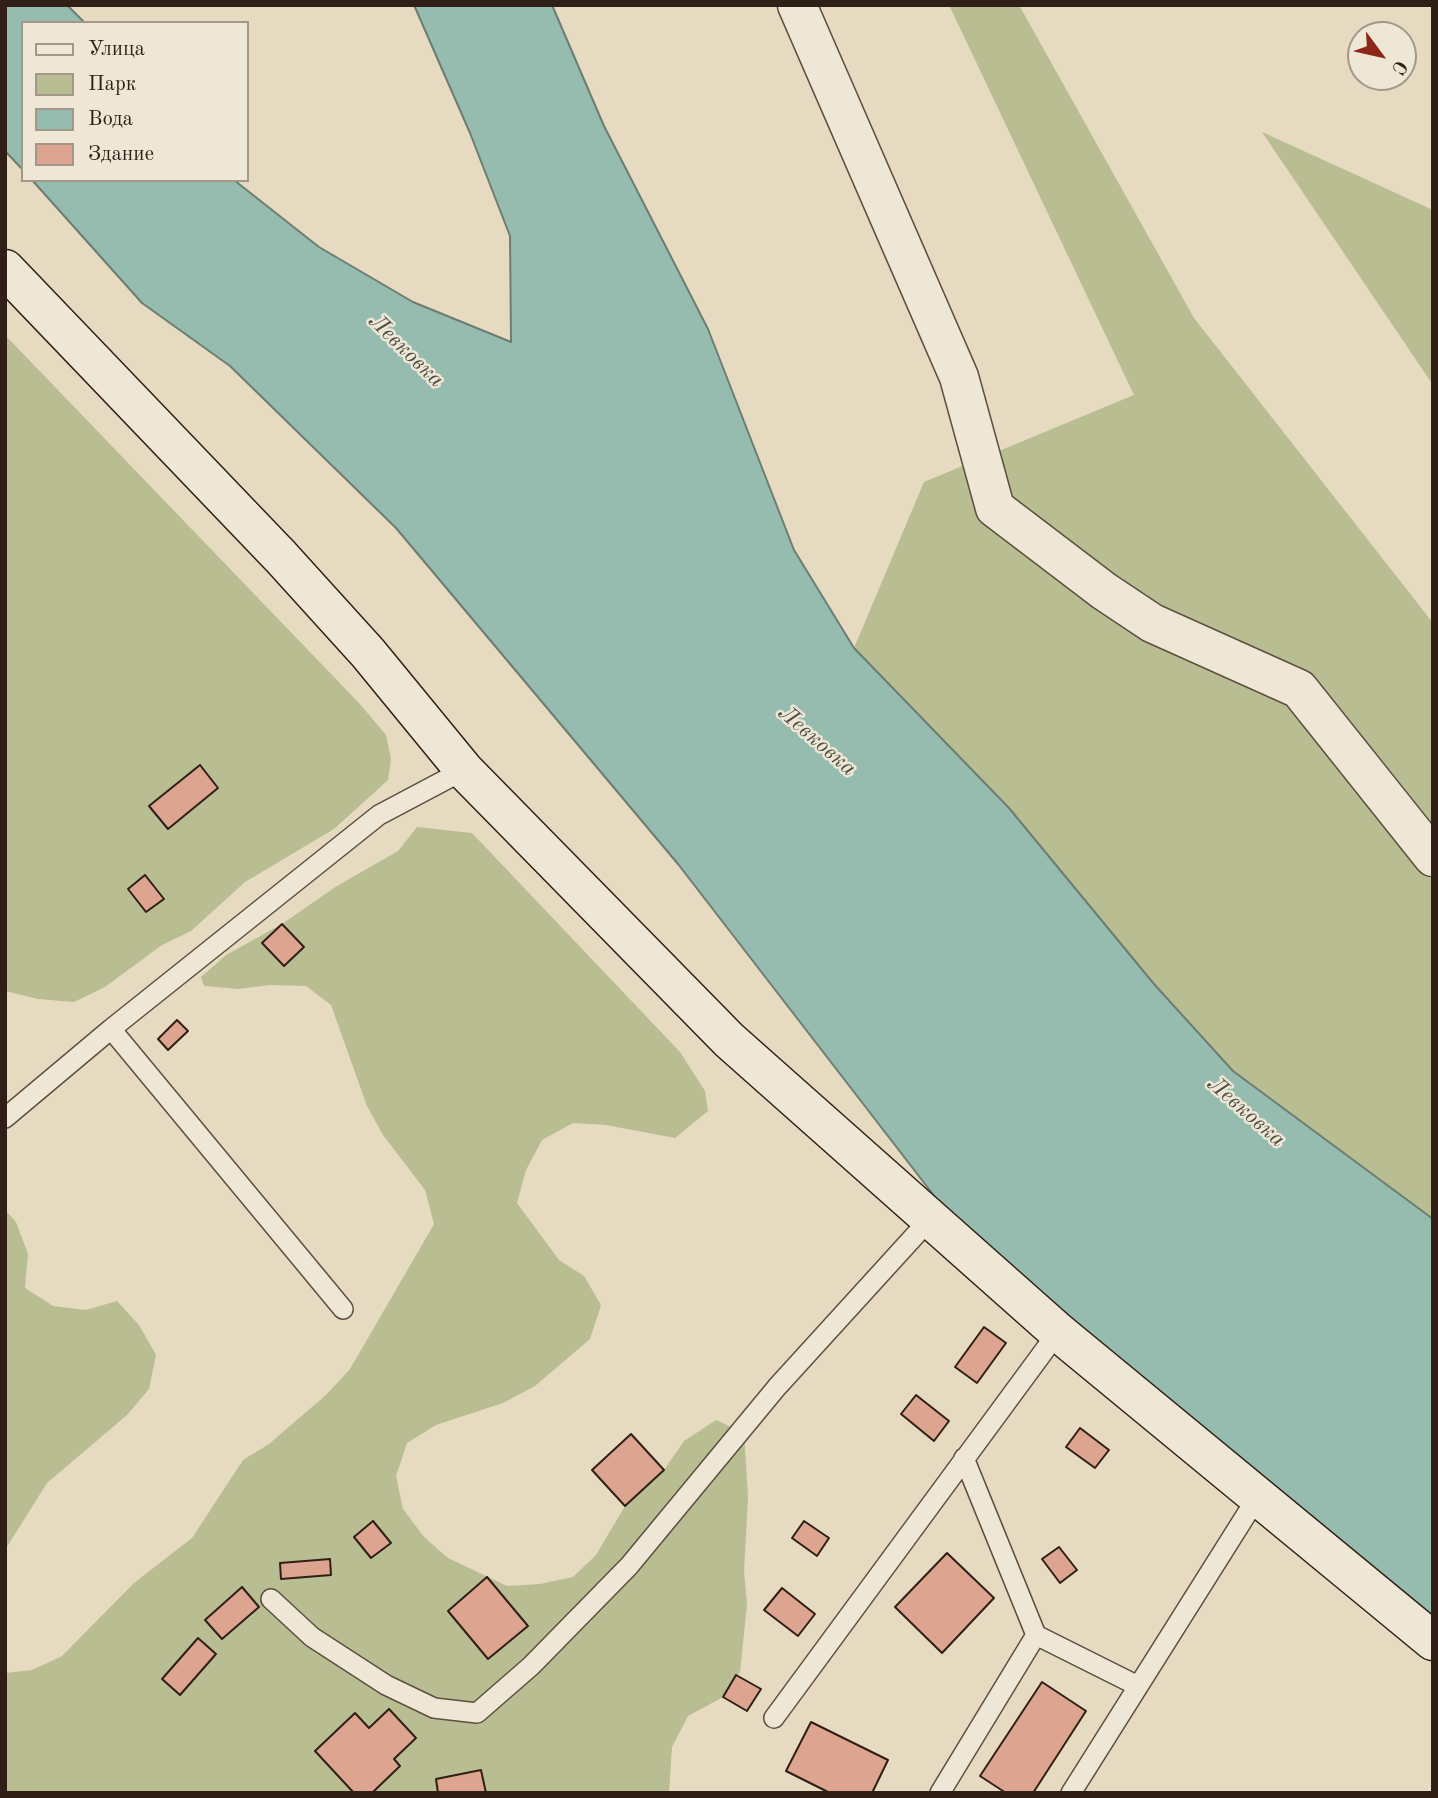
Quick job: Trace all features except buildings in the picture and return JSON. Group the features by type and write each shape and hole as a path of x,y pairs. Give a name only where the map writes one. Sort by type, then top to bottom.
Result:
{"street":[{"path":"797,5 959,377 995,508 1104,591 1152,623 1299,689 1433,857"},
{"path":"5,269 324,604 464,770 729,1040 1058,1332 1433,1641"}],"lane":[{"path":"5,1118 111,1029 379,815 464,770"},
{"path":"111,1029 343,1309"},
{"path":"271,1599 312,1637 386,1685 434,1708 477,1713 531,1666 629,1566 777,1387 930,1219"},
{"path":"774,1718 1058,1332"},
{"path":"964,1458 1036,1635 1139,1686"},
{"path":"1071,1793 1258,1496"},
{"path":"940,1793 1036,1635"}],"green space":[{"path":"949,5 1019,5 1194,318 1433,623 1433,1219 1233,1071 1154,984 1009,808 854,648 924,482 1134,395"},
{"path":"1262,132 1433,210 1433,385"},
{"path":"5,335 359,703 386,735 391,759 388,780 334,829 245,882 191,931 162,945 105,987 74,1002 38,999 5,991"},
{"path":"417,827 472,833 680,1052 705,1091 708,1111 675,1138 606,1125 573,1123 542,1140 526,1170 517,1203 559,1260 584,1276 601,1305 590,1339 535,1386 503,1403 436,1425 407,1443 396,1476 403,1509 424,1537 448,1558 507,1586 540,1584 573,1577 596,1555 625,1506 664,1470 684,1441 716,1420 744,1433 748,1497 744,1571 747,1604 740,1672 723,1697 688,1716 672,1747 669,1793 5,1793 5,1673 32,1670 62,1656 134,1583 192,1538 243,1460 269,1444 327,1394 350,1369 434,1224 425,1190 383,1135 367,1106 331,1005 306,986 270,985 238,989 204,986 201,977 226,955 282,924 337,886 398,851"},
{"path":"5,1210 16,1222 28,1254 25,1288 53,1306 86,1310 117,1301 139,1325 156,1355 149,1389 127,1415 47,1483 5,1550"}],"water":[{"path":"5,5 67,5 83,21 21,21 21,168 5,151"},
{"name":"Левковка","path":"414,5 552,5 604,126 708,329 794,550 854,648 1009,808 1154,984 1233,1071 1433,1219 1433,1618 952,1219 678,864 396,528 230,366 142,303 34,182 237,182 319,247 413,302 511,342 510,236 470,133"}]}
